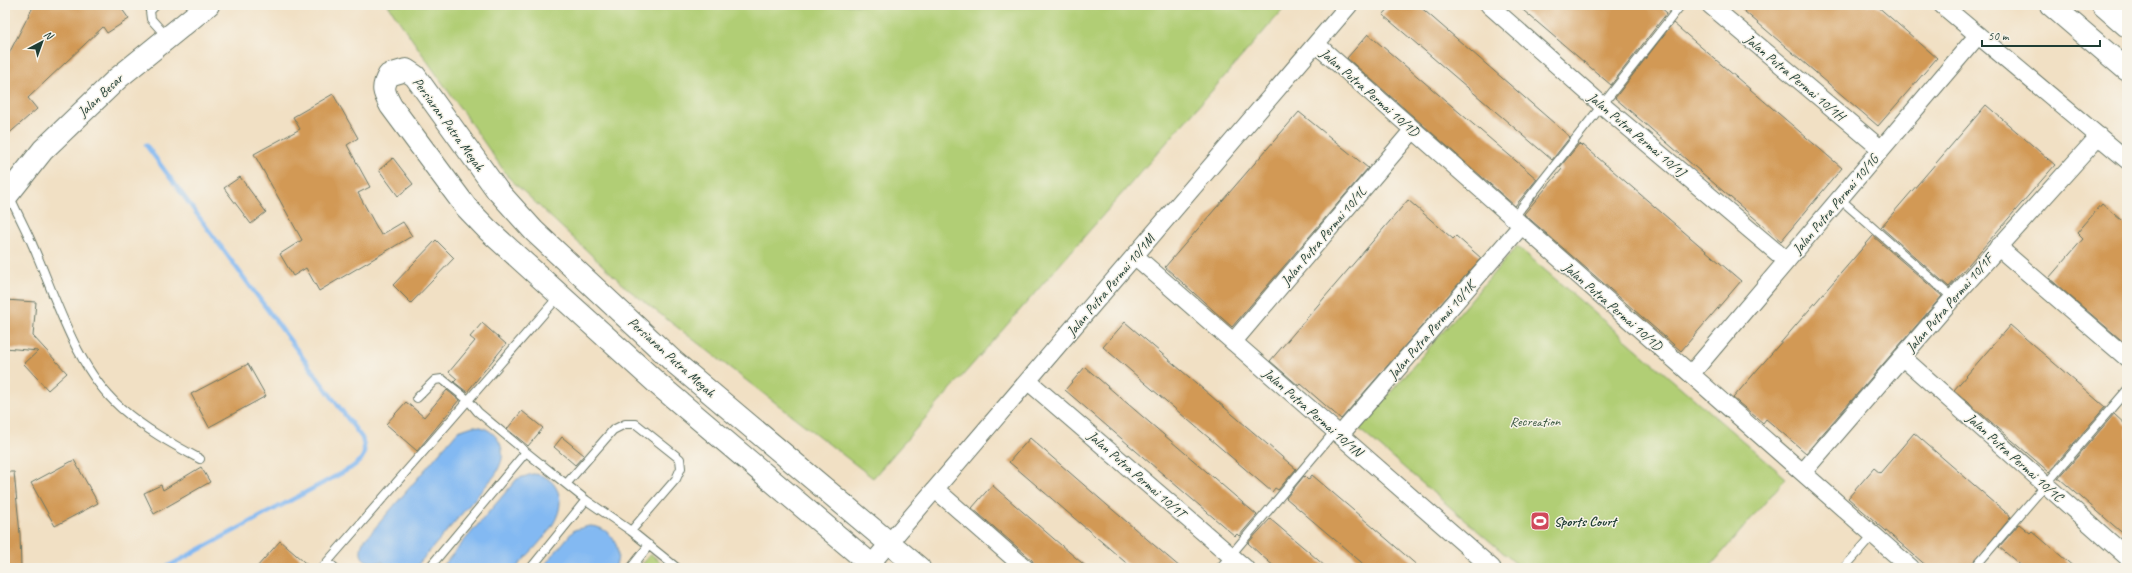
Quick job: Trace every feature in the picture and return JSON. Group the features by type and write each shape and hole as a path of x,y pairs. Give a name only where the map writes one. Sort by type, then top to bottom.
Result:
{"street":[{"name":"Jalan Besar","path":"7,196 42,150 118,78 208,5"},
{"name":"Jalan Putra Permai 10/1M","path":"873,566 890,542 1349,5"},
{"name":"Jalan Putra Permai 10/1J","path":"1488,5 1602,105 1787,261"},
{"name":"Jalan Putra Permai 10/1H","path":"1710,5 1881,149"},
{"path":"1942,5 2127,160"},
{"path":"2051,5 2127,70"},
{"path":"2103,5 2127,26"},
{"name":"Jalan Putra Permai 10/1G","path":"1691,374 1978,35"},
{"name":"Jalan Putra Permai 10/1D","path":"1316,44 1911,568"},
{"name":"Persiaran Putra Megah","path":"873,566 659,385 507,248 466,208 385,96 383,85 389,75 406,70 416,76 497,190 534,231 674,362 890,542 919,568"},
{"name":"Jalan Putra Permai 10/1L","path":"1233,342 1414,130"},
{"name":"Jalan Putra Permai 10/1F","path":"1803,472 1953,298 2099,136"},
{"name":"Jalan Putra Permai 10/1K","path":"1338,433 1518,221"},
{"path":"1998,247 2127,358"},
{"name":"Jalan Putra Permai 10/1N","path":"1135,256 1492,568"},
{"name":"Jalan Putra Permai 10/1C","path":"1902,357 2127,557"},
{"name":"Jalan Putra Permai 10/1T","path":"1028,380 1225,562 1245,568"},
{"path":"935,490 1025,568"}],"lane":[{"path":"156,5 150,11 151,19 168,38"},
{"path":"1518,221 1602,105 1681,5"},
{"path":"7,196 33,246 63,320 96,381 120,407 150,432 200,459"},
{"path":"1840,199 1953,298"},
{"path":"335,568 325,565 560,295"},
{"path":"417,398 435,380 442,379 468,400 478,412 526,452 567,483 586,500 631,531 677,568"},
{"path":"1974,568 2127,390"},
{"path":"567,483 613,430 625,424 636,424 680,459 681,468 676,479 631,531"},
{"path":"1225,562 1338,433"},
{"path":"429,568 526,452"},
{"path":"531,568 586,500"},
{"path":"1844,568 1873,535"},
{"path":"631,568 649,545"}],"green space":[{"path":"388,5 1287,5 873,478 629,290 509,178"},
{"name":"Recreation","path":"1517,246 1786,478 1709,568 1521,568 1359,429"},
{"path":"651,554 667,568 639,568"}],"water":[{"path":"473,426 485,429 499,441 502,459 496,474 415,568 384,568 383,562 364,560 361,553 363,542 458,431"},
{"path":"532,474 545,477 553,483 560,497 559,508 556,519 549,530 516,568 441,568 517,479"},
{"path":"589,526 604,530 614,540 618,553 615,568 542,568 574,530"}],"building":[{"path":"34,5 119,5 129,19 107,33 103,27 28,98 37,109 5,137 5,61"},
{"path":"1392,5 1418,5 1570,137 1552,160 1383,15"},
{"path":"1517,5 1658,5 1667,13 1611,85"},
{"path":"1737,5 1876,5 1937,58 1878,126"},
{"path":"1673,23 1842,168 1781,241 1615,98"},
{"path":"1368,34 1537,179 1515,206 1347,58"},
{"path":"333,94 358,138 347,145 370,187 358,193 381,235 403,222 412,236 319,291 306,268 293,276 280,254 302,240 254,154 300,129 293,117"},
{"path":"1986,105 2055,165 1949,287 1881,227"},
{"path":"1299,112 1368,168 1232,327 1165,267"},
{"path":"1579,144 1582,147 1583,145 1741,281 1681,351 1524,214 1562,169 1560,167"},
{"path":"393,158 413,184 398,196 379,170"},
{"path":"240,177 266,212 251,224 224,188"},
{"path":"1408,200 1453,239 1456,236 1481,258 1341,419 1301,384 1299,386 1270,361"},
{"path":"2102,204 2127,225 2127,345 2049,278 2083,239 2077,233"},
{"path":"1873,236 1942,296 1806,453 1766,419 1763,423 1733,398"},
{"path":"436,240 454,258 411,303 393,285"},
{"path":"5,300 36,302 33,336 67,373 48,390 24,364 38,351 5,348"},
{"path":"1125,322 1296,469 1278,490 1275,488 1272,492 1103,347"},
{"path":"482,323 506,344 467,392 454,382 457,379 449,372 475,341 470,337"},
{"path":"2010,325 2105,407 2049,472 1954,390"},
{"path":"248,364 266,396 209,427 191,394"},
{"path":"1085,367 1257,515 1239,536 1237,534 1235,536 1065,390"},
{"path":"447,390 459,400 417,451 386,424 406,402 424,417"},
{"path":"522,411 543,428 528,446 507,429"},
{"path":"2114,414 2127,426 2127,537 2060,479 2058,479"},
{"path":"1914,433 2011,517 1969,568 1929,568 1848,498 1874,468 1880,473"},
{"path":"562,437 584,455 575,465 554,447"},
{"path":"1030,438 1181,568 1132,568 1009,462"},
{"path":"74,460 98,503 55,526 31,483"},
{"path":"201,467 210,482 154,514 144,493 161,485 163,490"},
{"path":"5,472 14,472 20,534 21,568 5,568"},
{"path":"1312,475 1420,568 1368,568 1286,498 1304,476 1308,480"},
{"path":"992,485 1088,568 1036,568 1032,560 972,508"},
{"path":"1270,519 1327,568 1276,568 1248,543"},
{"path":"2019,524 2030,533 2032,531 2075,568 2024,568 1999,547"},
{"path":"280,541 311,568 256,568"}],"waterway":[{"path":"146,145 362,438 364,448 362,459 351,468 165,568"}],"place":[{"name":"Sports Court","path":"1540,521"}]}
